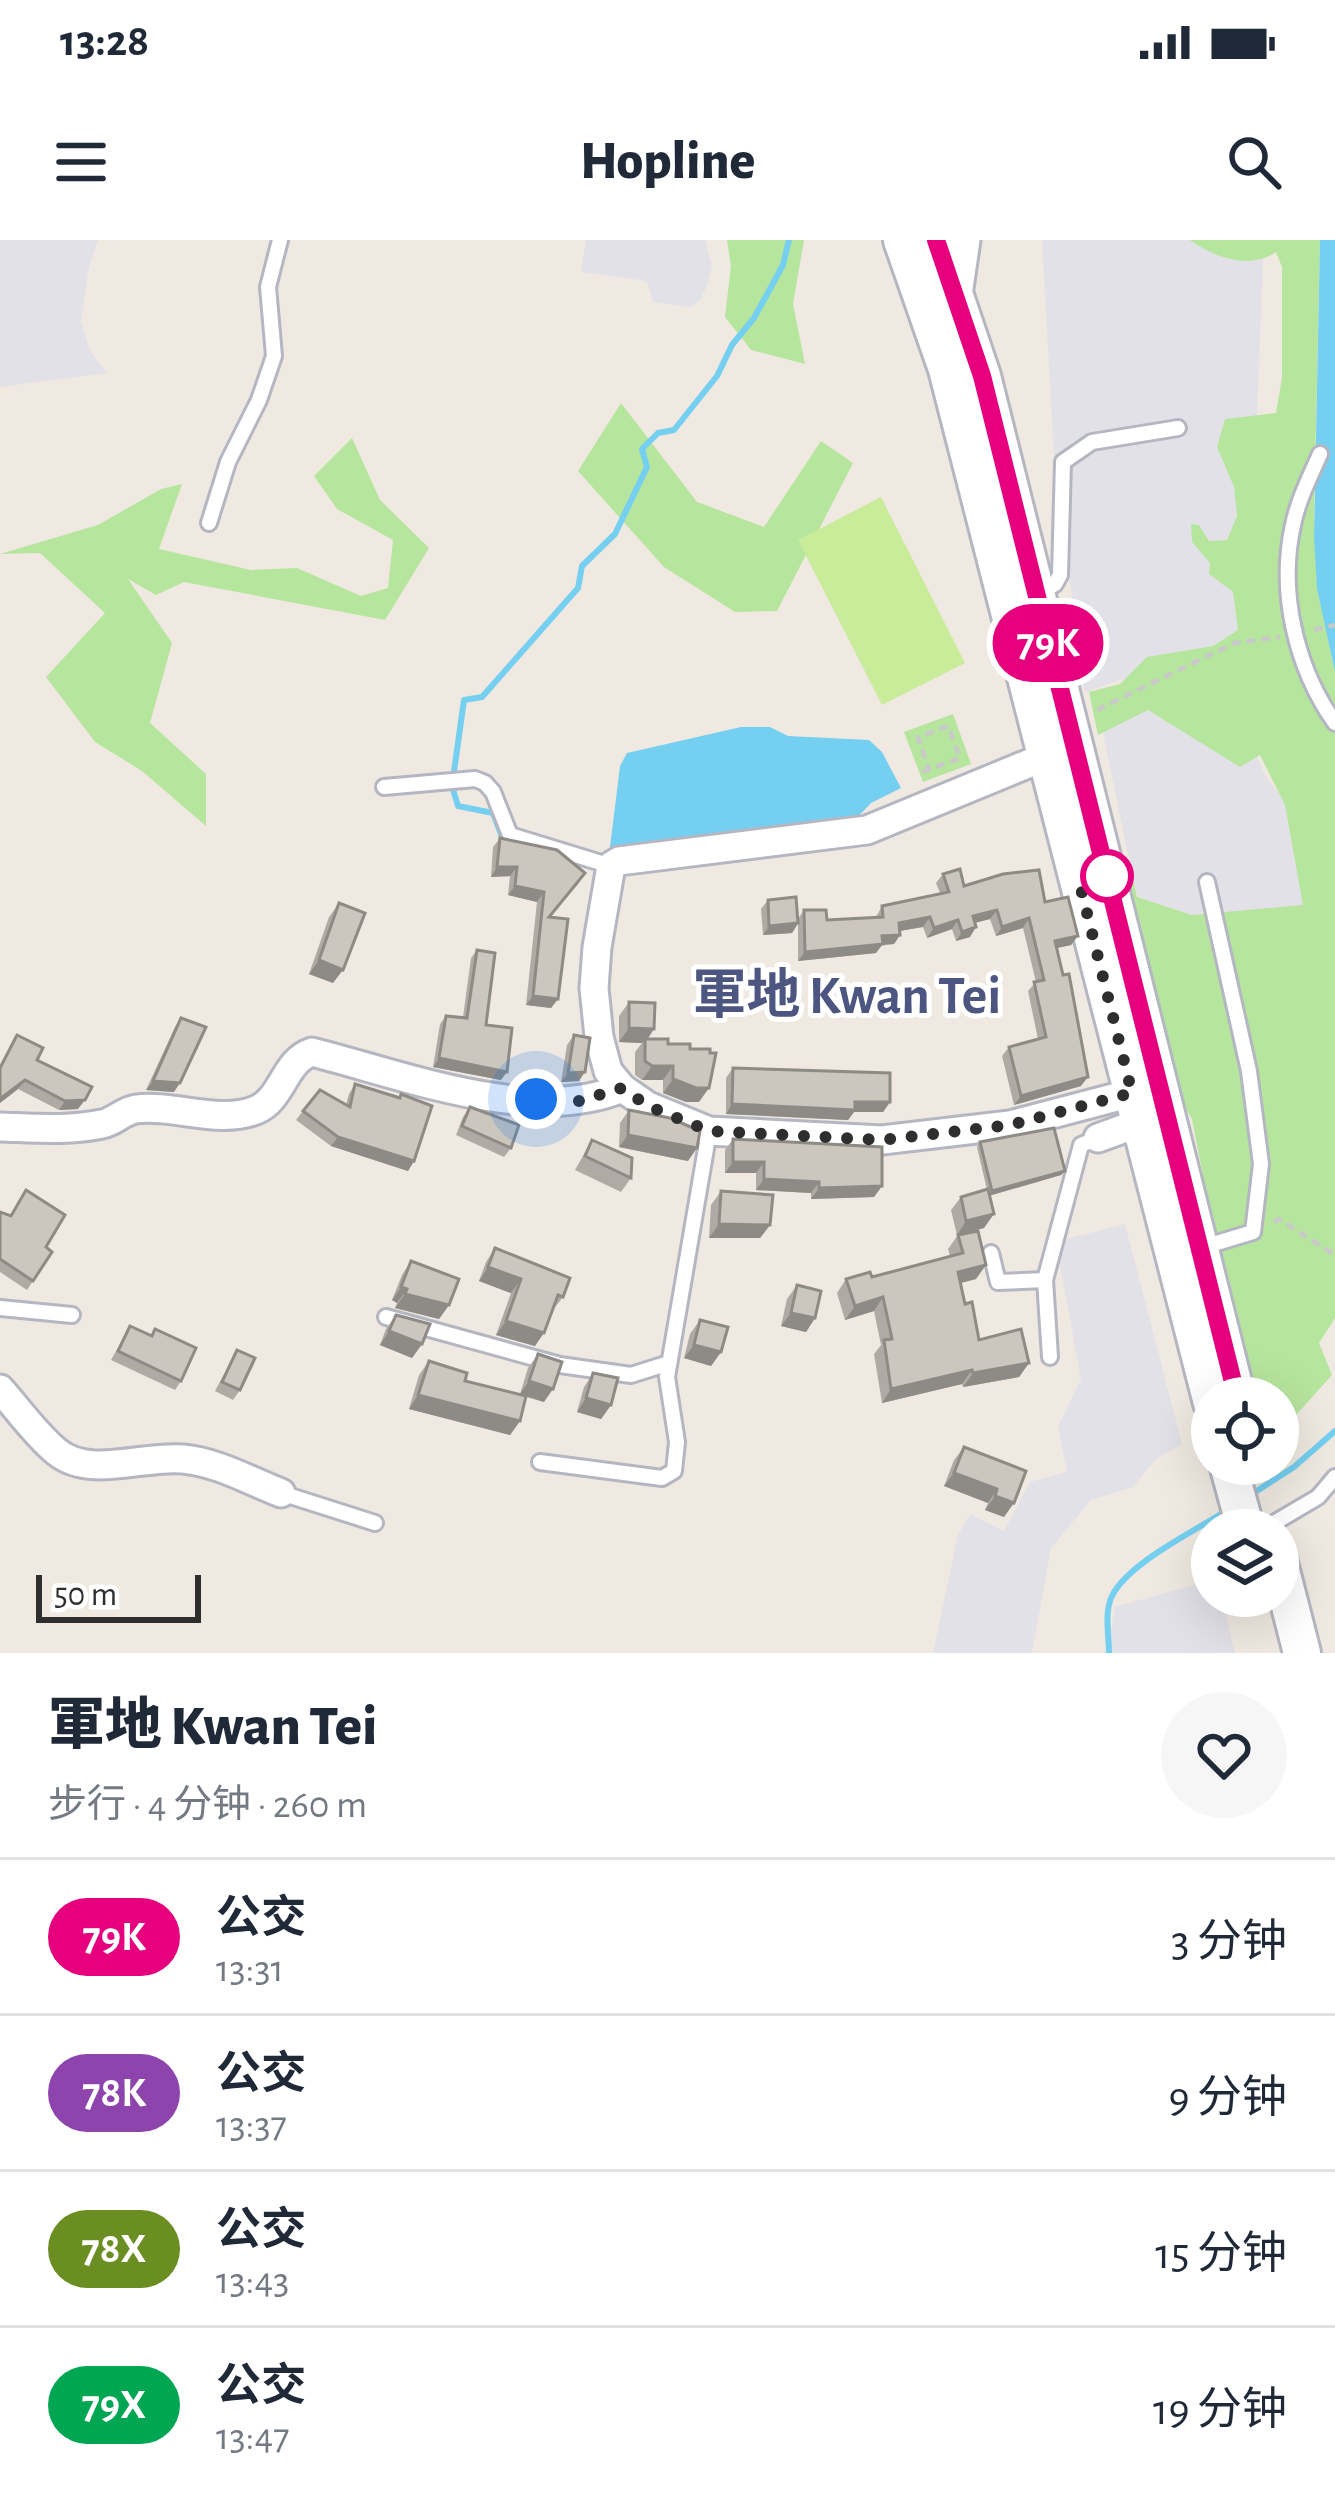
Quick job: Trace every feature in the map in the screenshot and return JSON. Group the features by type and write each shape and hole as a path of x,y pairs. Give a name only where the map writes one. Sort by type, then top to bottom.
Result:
{"main road":[{"path":"902,240 946,369 1205,1377"},
{"path":"936,240 982,376 1232,1377"},
{"path":"1268,1617 1277,1653"},
{"path":"1290,1617 1302,1653"}],"street":[{"path":"957,302 966,240"},
{"path":"1047,756 867,830 619,861 611,866 604,890 594,988 603,1058 622,1088 648,1106 709,1131 920,1138 1136,1108"},
{"path":"0,1127 91,1126 136,1109 240,1114 260,1109 271,1100 292,1066 312,1052 463,1093 576,1102 622,1088"},
{"path":"1098,1138 1136,1108"},
{"path":"0,1389 59,1454 95,1467 133,1459 180,1458 281,1493"}],"lane":[{"path":"209,523 228,462 259,400 274,356 268,287 280,240"},
{"path":"1037,596 1060,575 1063,462 1092,442 1178,428"},
{"path":"1321,454 1292,530 1289,591 1314,687 1335,723"},
{"path":"384,787 475,779 493,792 510,835 611,866"},
{"path":"1200,1248 1252,1232 1261,1164 1249,1071 1207,882"},
{"path":"541,1462 669,1477 677,1442 667,1377 709,1131"},
{"path":"1050,1357 1045,1280 1081,1145 1098,1138"},
{"path":"991,1253 998,1282 1045,1280"},
{"path":"0,1308 72,1315"},
{"path":"386,1317 560,1365 631,1375 669,1363"},
{"path":"1298,1509 1318,1497 1335,1477"},
{"path":"281,1493 375,1523"}],"path":[{"path":"1086,715 1234,644 1335,626"},
{"path":"948,726 960,758 926,771 918,737 948,726"},
{"path":"1252,1232 1279,1219 1335,1255"}],"shaded area":[{"path":"0,240 98,240 81,321 90,351 107,373 0,387"},
{"path":"586,240 705,240 712,267 707,285 700,300 690,307 653,302 647,281 581,272"},
{"path":"1042,240 1264,240 1248,633 1084,693 1054,454"},
{"path":"1148,710 1254,749 1264,774 1284,800 1305,910 1192,915 1137,897 1102,729"},
{"path":"1125,1224 1182,1444 1156,1459 1133,1487 1091,1500 1051,1548 1032,1653 933,1653 958,1535 970,1514 1004,1531 1030,1482 1067,1472 1058,1427 1081,1379 1057,1248 1070,1238"},
{"path":"1191,1586 1191,1617 1226,1617 1235,1653 1107,1653 1115,1607"}],"green space":[{"path":"727,240 804,240 793,304 805,364 751,350 725,317 731,266"},
{"path":"1190,240 1320,240 1314,515 1317,588 1335,672 1335,1318 1319,1343 1332,1375 1299,1412 1299,1377 1239,1377 1197,1195 1204,1181 1192,1119 1172,1086 1121,885 1131,871 1137,897 1192,915 1303,905 1285,805 1260,755 1240,767 1148,710 1098,735 1089,692 1120,684 1147,657 1213,646 1238,630 1233,592 1209,574 1210,563 1192,542 1191,524 1199,525 1209,541 1227,540 1237,516 1234,487 1217,447 1225,419 1276,413 1282,378 1282,267 1276,252 1243,261"},
{"path":"621,403 697,502 764,527 821,441 853,463 777,611 735,612 664,567 578,471"},
{"path":"352,438 380,500 429,548 385,620 184,582 156,595 128,579 172,643 150,723 206,774 206,826 142,771 95,742 46,677 105,613 40,553 0,554 98,525 161,489 182,484 159,549 251,570 297,568 361,596 388,588 393,540 337,509 314,476"},
{"path":"881,497 965,663 882,705 798,540"},
{"path":"953,714 971,764 923,782 904,732"}],"water":[{"path":"1320,240 1335,240 1335,672 1317,589 1314,537"},
{"path":"741,727 770,727 788,736 869,740 882,752 901,788 871,803 852,823 625,851 610,847 620,766 627,753"}],"building":[{"path":"500,838 557,850 585,873 549,917 568,919 558,999 533,996 544,892 515,886 517,867 497,867"},
{"path":"960,869 964,886 1039,870 1045,902 1068,897 1078,936 1055,941 1063,975 1069,974 1088,1077 1021,1096 1009,1047 1046,1037 1034,982 1044,980 1029,918 1002,927 997,910 973,916 976,927 962,932 958,920 934,928 930,917 899,923 900,935 882,936 883,944 805,952 804,910 826,910 827,920 883,917 882,906 949,892 943,874"},
{"path":"796,897 798,923 769,926 768,900"},
{"path":"339,903 365,913 343,970 319,960"},
{"path":"477,950 495,953 486,1025 512,1028 507,1072 439,1058 446,1016 467,1018"},
{"path":"629,1002 655,1003 654,1029 629,1028"},
{"path":"181,1018 206,1027 180,1083 153,1081"},
{"path":"17,1035 43,1048 37,1060 92,1087 85,1100 65,1101 25,1080 0,1099 0,1068"},
{"path":"574,1035 590,1038 585,1072 568,1073"},
{"path":"645,1039 668,1039 668,1044 690,1044 690,1049 716,1053 709,1088 673,1079 673,1066 652,1066 645,1061"},
{"path":"733,1068 890,1073 890,1102 855,1102 855,1110 732,1104"},
{"path":"355,1084 432,1106 414,1161 338,1137 303,1111 320,1090 350,1107"},
{"path":"470,1107 519,1125 511,1148 462,1126"},
{"path":"629,1110 670,1118 700,1131 697,1148 628,1135"},
{"path":"1054,1128 1065,1171 992,1191 980,1142"},
{"path":"733,1139 882,1147 882,1186 819,1188 819,1182 764,1179 764,1162 733,1162"},
{"path":"592,1140 632,1158 631,1178 585,1156"},
{"path":"988,1189 994,1214 966,1221 961,1197"},
{"path":"26,1190 65,1215 46,1247 52,1252 33,1281 0,1259 0,1212 11,1216"},
{"path":"721,1191 773,1195 770,1225 719,1224"},
{"path":"978,1231 986,1265 958,1272 965,1304 972,1302 979,1340 1021,1329 1029,1363 972,1370 891,1389 884,1340 892,1339 883,1297 855,1306 846,1279 870,1272 872,1277 963,1253 958,1235"},
{"path":"495,1248 570,1278 544,1333 506,1321 521,1279 488,1267"},
{"path":"411,1261 459,1279 449,1305 405,1294 407,1289 401,1287"},
{"path":"797,1285 821,1291 815,1318 791,1313"},
{"path":"396,1315 430,1324 422,1344 389,1331"},
{"path":"700,1320 728,1327 721,1352 694,1345"},
{"path":"130,1326 152,1336 155,1329 196,1348 181,1381 118,1351"},
{"path":"237,1350 255,1358 240,1390 222,1382"},
{"path":"538,1354 562,1362 553,1389 529,1381"},
{"path":"429,1361 467,1373 465,1381 526,1396 520,1421 418,1395"},
{"path":"593,1373 618,1378 611,1405 586,1398"},
{"path":"964,1447 1026,1471 1014,1503 995,1496 997,1489 954,1473"}],"waterway":[{"path":"502,837 493,813 458,806 452,786 464,700 482,697 578,588 582,566 615,534 647,467 642,449 658,433 674,430 717,376 783,265 789,240"},
{"path":"1252,1494 1294,1467 1335,1431"},
{"path":"1109,1653 1108,1609 1120,1584 1191,1532"}],"bus line":[{"name":"79K","path":"936,240 982,376 1232,1377"}],"district":[{"name":"軍地 Kwan Tei","path":"847,997"}],"route":[{"path":"536,1099 593,1100 622,1088 648,1106 709,1131 882,1140 1010,1125 1132,1093 1080,885 1107,876"}]}
